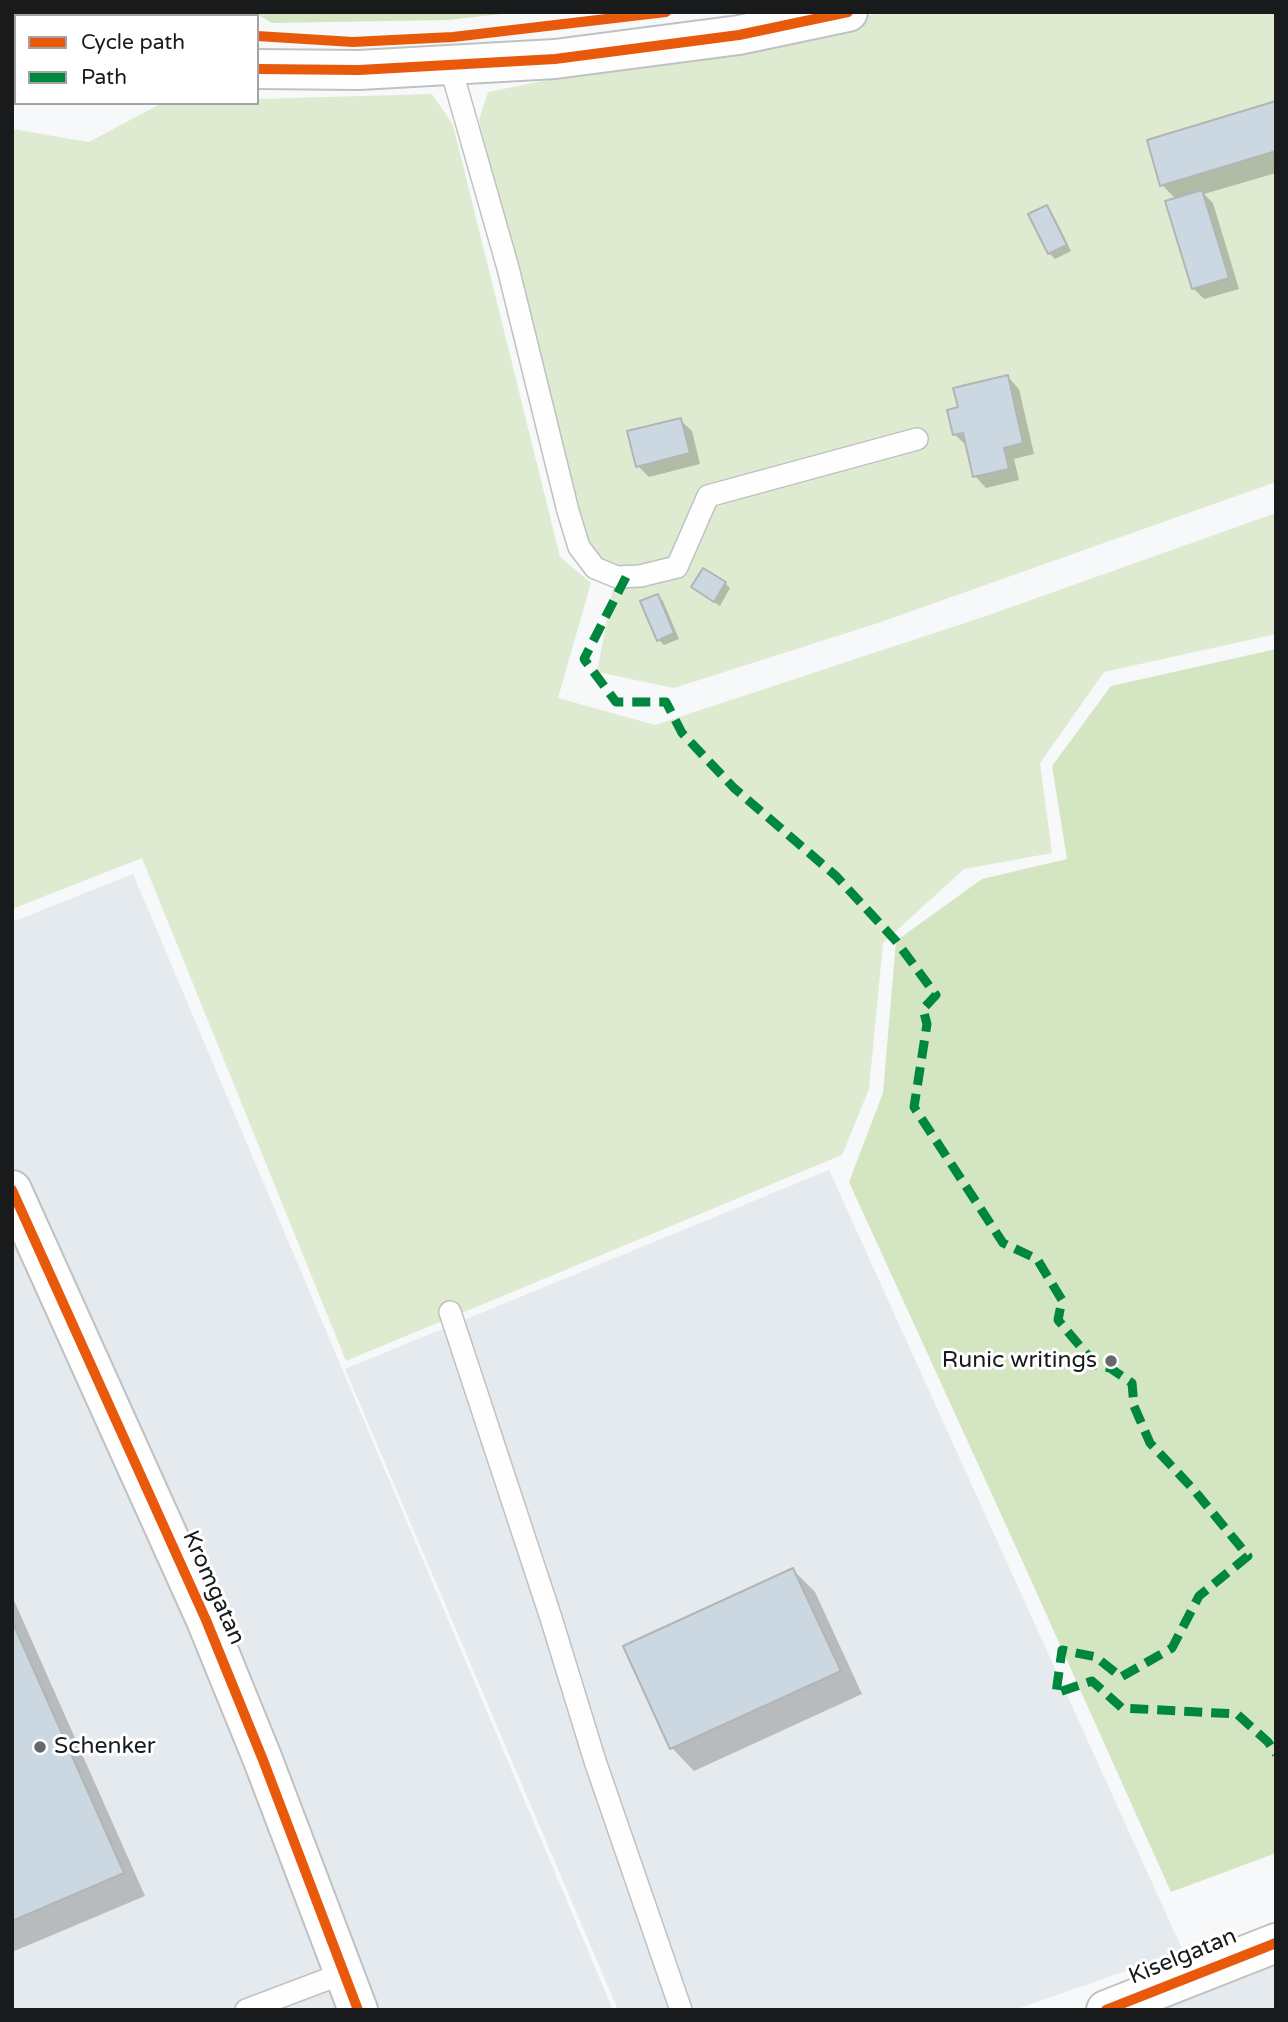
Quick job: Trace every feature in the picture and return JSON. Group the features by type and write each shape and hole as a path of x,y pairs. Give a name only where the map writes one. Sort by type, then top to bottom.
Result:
{"street":[{"path":"259,69 359,70 555,59 726,37 848,12"},
{"name":"Kromgatan","path":"12,1190 206,1620 263,1760 358,2010"},
{"name":"Kiselgatan","path":"1120,2007 1276,1943"}],"lane":[{"path":"450,65 509,268 568,512 579,547 595,568 617,577 640,576 677,567 708,496 917,439"},
{"path":"450,1312 596,1761 681,2010"},
{"path":"246,2010 344,1973"}],"shaded area":[{"path":"133,874 613,2010 12,2010 12,922"},
{"path":"829,1170 1183,1951 1014,2010 618,2010 345,1369"},
{"path":"1276,1965 1276,2010 1160,2010"}],"green space":[{"path":"253,12 519,12 448,20 272,23"},
{"path":"886,12 1276,12 1276,482 878,623 674,688 597,672 614,583 578,529 479,120 488,92"},
{"path":"432,94 453,125 560,557 591,583 558,698 655,725 986,616 1276,513 1276,634 1104,672 1040,763 1052,853 964,869 883,943 869,1089 842,1155 346,1361 142,858 12,909 12,129 89,142 158,105 259,105 259,99"},
{"path":"1276,649 1276,1853 1171,1892 849,1182 883,1093 896,941 982,879 1067,859 1052,766 1111,686"}],"building":[{"path":"1276,101 1276,151 1160,186 1147,140"},
{"path":"1202,190 1229,278 1192,289 1165,201"},
{"path":"1047,205 1067,245 1048,254 1028,214"},
{"path":"1008,375 1023,443 1004,448 1009,469 973,477 963,433 953,435 947,410 958,407 953,388"},
{"path":"681,418 690,453 636,467 627,431"},
{"path":"703,568 726,582 714,602 691,587"},
{"path":"658,594 674,633 657,641 640,601"},
{"path":"793,1568 841,1671 670,1749 623,1646"},
{"name":"Schenker","path":"12,1621 124,1873 12,1921"}],"marked path":[{"path":"178,12 183,14"},
{"path":"626,577 584,659 616,702 666,702 682,733 734,788 836,876 896,941 936,995 923,1009 927,1024 914,1107 1003,1243 1037,1259 1062,1300 1058,1320 1096,1365 1110,1368 1132,1383 1134,1406 1150,1443 1194,1490 1248,1556 1199,1596 1172,1648 1121,1677 1096,1657 1062,1650 1056,1693 1092,1681 1122,1708 1237,1714 1268,1742 1276,1754"}],"cycle path":[{"path":"259,36 353,42 453,37 666,12"},
{"path":"259,69 359,70 555,59 739,35 848,12"},
{"path":"12,1190 206,1620 263,1760 358,2010"},
{"path":"1106,2010 1276,1943"}],"place":[{"name":"Runic writings","path":"1111,1361"},
{"name":"Schenker","path":"40,1747"}]}
